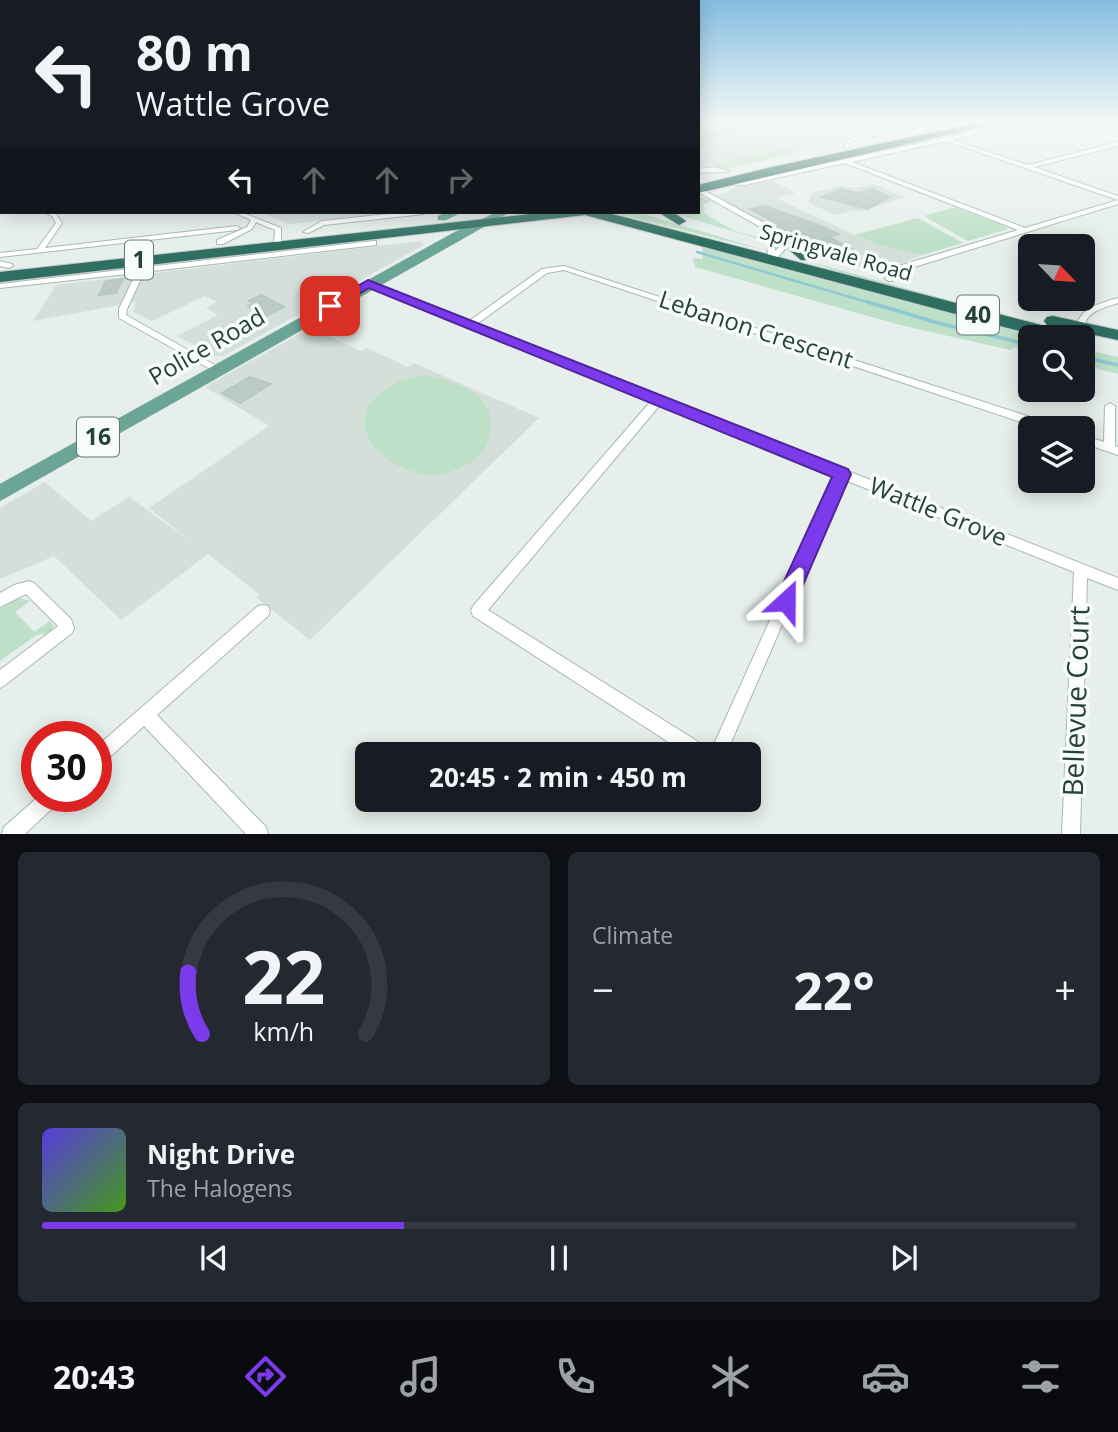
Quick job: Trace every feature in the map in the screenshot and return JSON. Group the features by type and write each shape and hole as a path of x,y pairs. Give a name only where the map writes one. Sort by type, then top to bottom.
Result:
{"highway":[{"path":"700,187 724,178 800,162"},
{"path":"700,176 724,178"},
{"name":"Springvale Road","path":"603,214 679,221 776,245 912,298 1030,325"},
{"path":"667,214 679,221"},
{"path":"490,215 645,219"},
{"name":"1","path":"2,266 219,242 414,231 490,215"},
{"name":"1","path":"2,266 144,265 278,240 306,232 442,218 535,215"},
{"name":"Springvale Road","path":"645,219 776,245 806,257 1042,325"},
{"name":"Springvale Road","path":"1095,336 1118,335"},
{"name":"Springvale Road","path":"1095,342 1118,349"}],"main road":[{"path":"442,218 452,214"},
{"name":"Police Road","path":"0,493 490,215"},
{"path":"414,231 434,237 433,248"}],"street":[{"path":"851,162 1024,230"},
{"path":"1013,162 1118,200"},
{"path":"1028,167 1048,162"},
{"path":"700,171 711,169 724,178"},
{"path":"700,189 776,245"},
{"path":"889,279 893,272 908,265 1118,200"},
{"path":"40,250 59,223 52,214"},
{"path":"241,214 277,228 278,240"},
{"path":"306,232 321,223 405,214"},
{"path":"185,234 219,242 248,230 255,219"},
{"path":"2,266 40,250 237,228"},
{"path":"0,286 144,265 373,243"},
{"path":"144,265 121,313 122,316 217,370"},
{"name":"Lebanon Crescent","path":"470,325 545,271 564,268 1018,417"},
{"name":"Wattle Grove","path":"368,284 1118,584"},
{"path":"1080,325 1082,317 1087,313 1118,300"},
{"path":"658,400 478,611 683,742"},
{"path":"1095,443 1114,449 1110,405"},
{"path":"723,742 842,474"},
{"name":"Bellevue Court","path":"1071,834 1081,569"},
{"path":"0,601 19,589 29,587 67,628 0,680"},
{"path":"112,744 263,611"},
{"path":"145,715 259,834"},
{"path":"10,834 35,812"}],"shaded area":[{"path":"700,162 723,162 700,167"},
{"path":"773,181 796,193 776,198 867,241 922,255 881,272 839,262 729,205 718,195 737,187"},
{"path":"873,184 905,197 860,212 855,210 835,215 809,203 812,193 838,186 859,188"},
{"path":"264,214 381,214 290,224"},
{"path":"420,241 424,245 223,356 215,356 177,336 218,315 206,308 217,302 205,296 152,321 133,312 136,302 33,321 56,285"},
{"path":"310,328 361,351 367,348 408,367 414,363 539,418 310,640 256,597 259,594 208,554 121,620 54,556 0,579 0,508 45,482 91,521 129,497 189,540 149,508 269,426 205,387"}],"green space":[{"path":"757,162 725,169 718,168 713,163"},
{"path":"700,197 712,201 703,204 704,213 726,226 751,236 768,236 766,234 770,233 776,237 762,240 676,214 700,214"},
{"path":"955,207 1008,229 968,241 924,216"},
{"path":"618,214 644,214 764,250"},
{"path":"918,218 963,243 922,255 877,244 854,235"},
{"path":"702,244 730,255 1018,332 1018,348 1010,350 900,325 695,267 693,258 703,259"},
{"path":"811,262 1039,325 1038,325 844,274"},
{"path":"1095,352 1118,357 1118,374 1095,368"},
{"path":"426,375 472,391 487,407 490,417 490,436 480,454 460,468 437,475 413,472 385,457 371,442 365,422 367,411 382,392 404,380"},
{"path":"20,598 30,601 15,612 34,632 50,621 54,627 43,643 44,633 35,636 0,661 0,609"}],"building":[{"path":"841,189 858,193 872,189 889,197 868,209 822,197"},
{"path":"764,206 838,234 829,237 852,249 832,256 776,227 780,225 750,209"},
{"path":"123,279 116,293 99,295 106,281"},
{"path":"261,295 284,307 266,316 248,306 254,303 249,301"},
{"path":"250,377 271,384 240,403 222,393"}],"waterway":[{"path":"697,252 874,304"},
{"path":"868,302 938,323 1018,342"},
{"path":"1095,360 1118,365"}],"route":[{"path":"330,306 368,284 842,474 786,601"}]}
